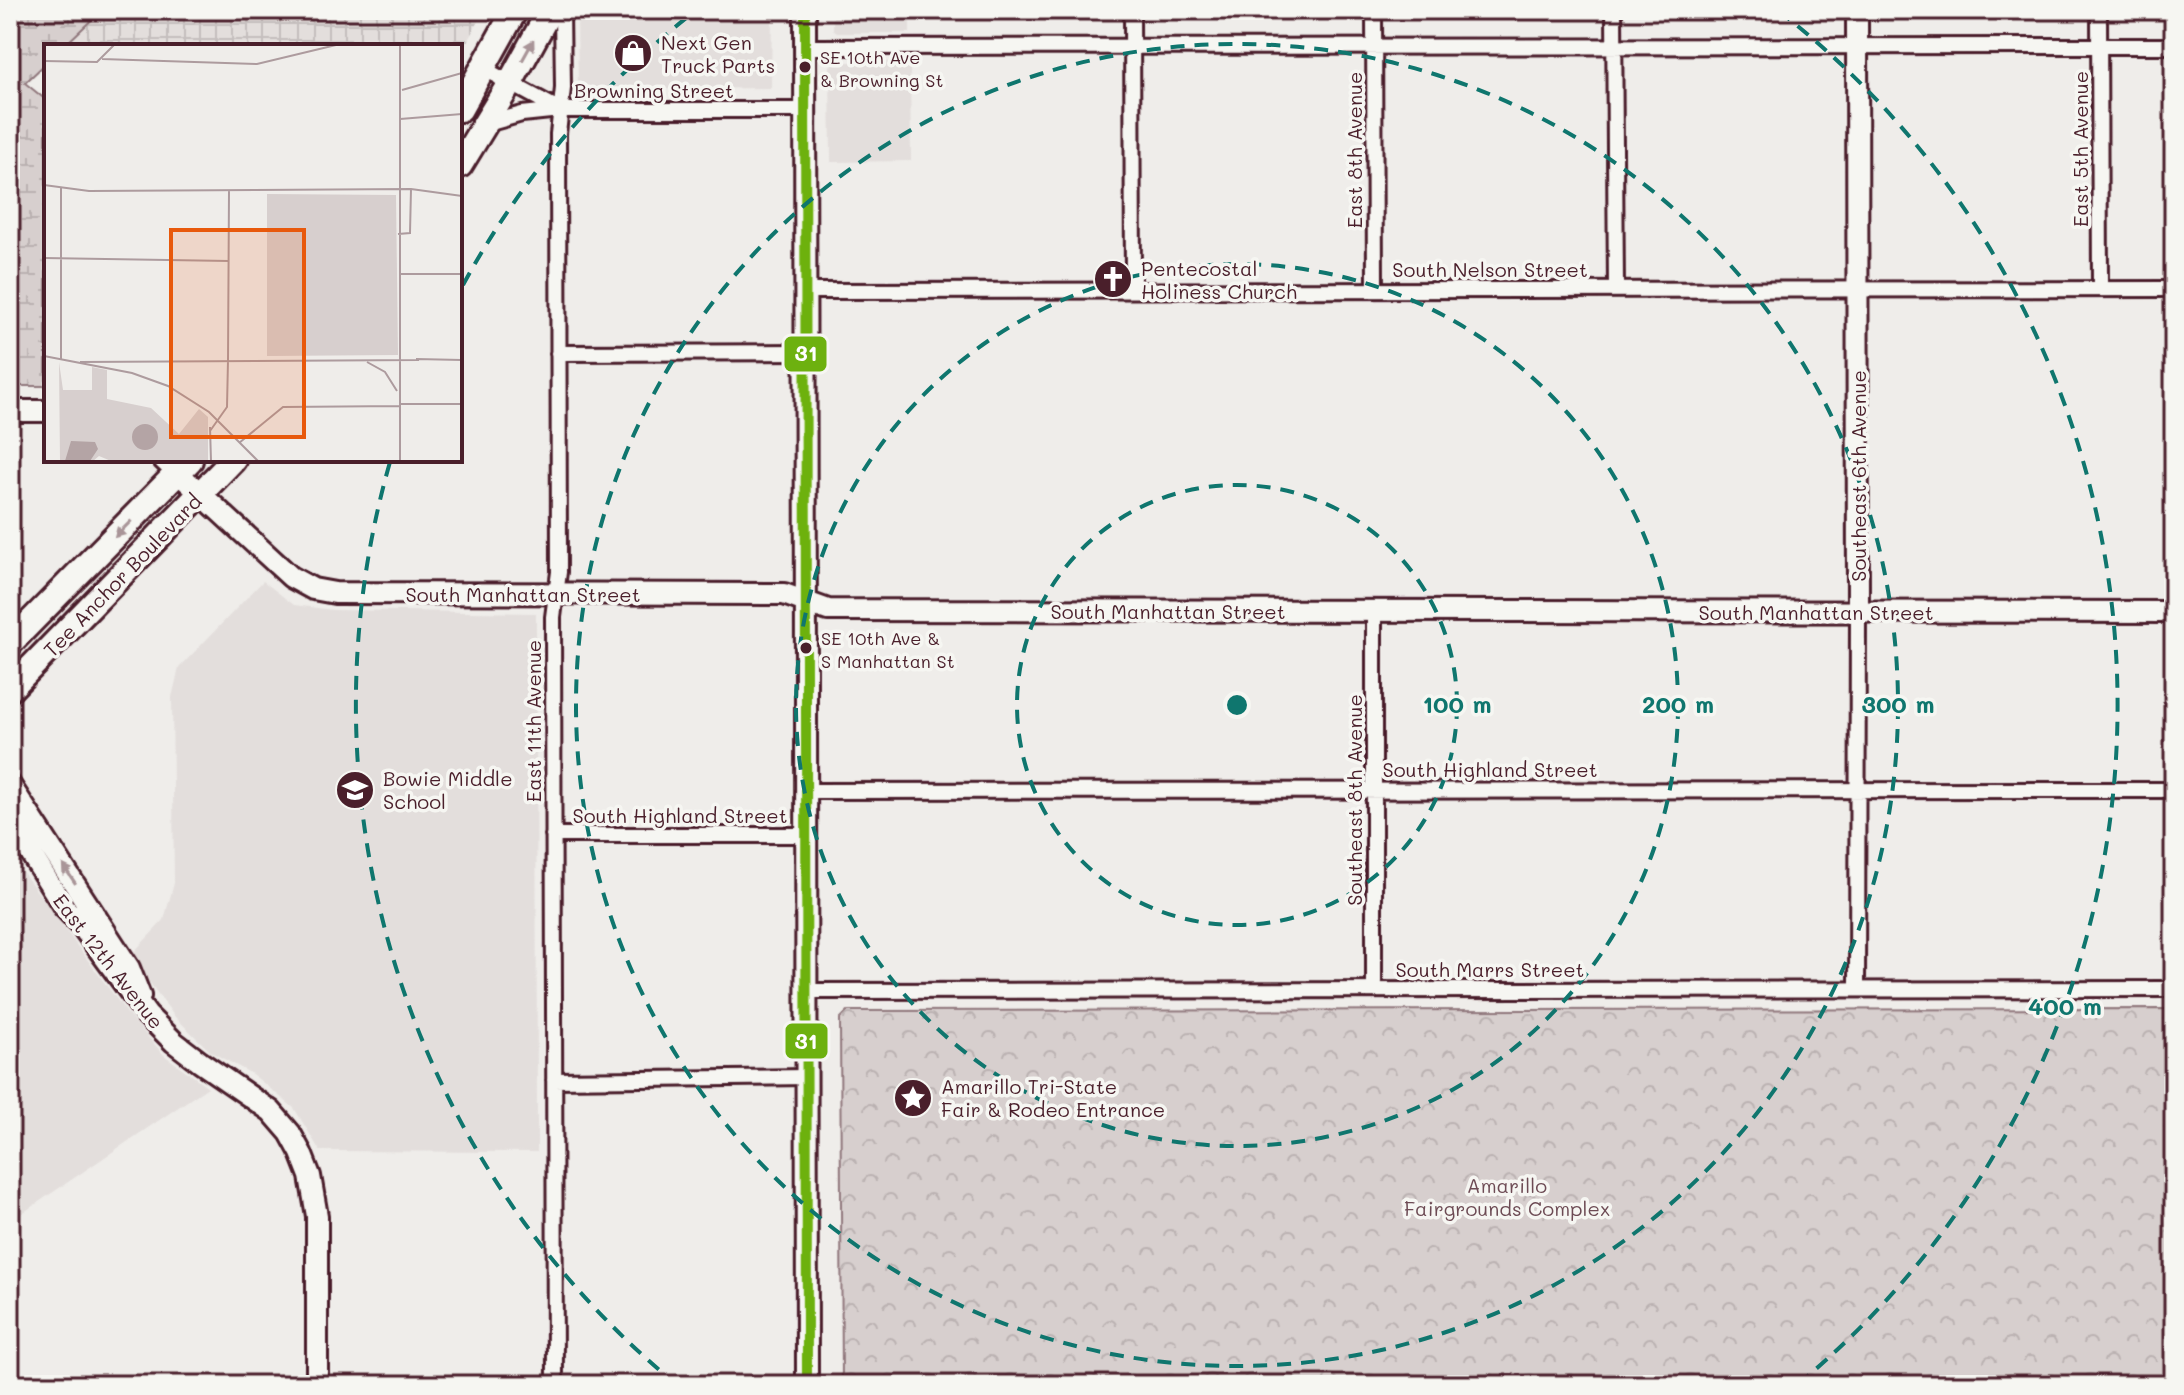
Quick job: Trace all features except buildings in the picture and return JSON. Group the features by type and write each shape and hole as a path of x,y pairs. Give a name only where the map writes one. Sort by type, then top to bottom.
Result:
{"main road":[{"path":"462,106 515,10"},
{"path":"462,162 550,10"},
{"name":"Tee Anchor Boulevard","path":"10,689 231,462"},
{"name":"Tee Anchor Boulevard","path":"10,643 177,464"}],"street":[{"name":"East 11th Avenue","path":"555,1385 553,617 559,572 562,10"},
{"path":"805,10 807,1385"},
{"path":"1132,10 1133,289"},
{"name":"East 8th Avenue","path":"1374,10 1375,289"},
{"path":"1614,10 1616,289"},
{"name":"Southeast 6th Avenue","path":"1857,10 1857,989"},
{"name":"East 5th Avenue","path":"2099,10 2100,289"},
{"path":"805,47 2174,46"},
{"name":"Browning Street","path":"484,69 560,110 805,110"},
{"path":"484,125 522,114 560,110"},
{"name":"South Nelson Street","path":"805,291 2174,289"},
{"path":"558,353 805,352"},
{"path":"10,411 44,411"},
{"name":"South Manhattan Street","path":"177,464 201,495 291,577 313,589 361,595 784,594 828,610 2174,612"},
{"name":"Southeast 8th Avenue","path":"1374,612 1374,989"},
{"path":"10,785 129,968 147,1015"},
{"name":"South Highland Street","path":"806,791 2174,790"},
{"name":"East 12th Avenue","path":"10,820 64,907 81,925 147,1015 174,1042 271,1111 290,1133 301,1153 310,1176 317,1216 317,1385"},
{"name":"South Highland Street","path":"553,835 806,835"},
{"name":"South Marrs Street","path":"806,991 2174,989"},
{"path":"554,1080 806,1077"}],"shaded area":[{"path":"102,10 484,10 462,51 462,44 66,44"},
{"path":"577,10 772,10 771,88 578,90"},
{"path":"833,10 910,10 910,33 837,33 833,29"},
{"path":"835,62 910,62 911,161 831,162 830,66"},
{"name":"Bowie Middle School","path":"263,581 294,605 333,610 536,613 537,1152 320,1151 294,1108 252,1074 211,1052 175,1017 130,956 164,920 174,883 172,697 179,668"},
{"path":"10,855 127,1013 164,1055 208,1087 21,1214 10,1197"}],"green space":[{"path":"10,10 102,10 66,44 44,44 44,65 25,83 44,98 44,386 10,386"},
{"name":"Amarillo Fairgrounds Complex","path":"2174,1009 2174,1385 842,1385 840,1019 848,1011"}],"transit line":[{"name":"31","path":"805,10 807,1385"}],"place":[{"name":"Next Gen Truck Parts","path":"633,53"},
{"name":"SE 10th Ave & Browning St","path":"805,67"},
{"name":"Pentecostal Holiness Church","path":"1113,279"},
{"name":"SE 10th Ave & S Manhattan St","path":"806,648"},
{"name":"Bowie Middle School","path":"355,790"},
{"name":"Amarillo Tri-State Fair & Rodeo Entrance","path":"913,1098"}]}
